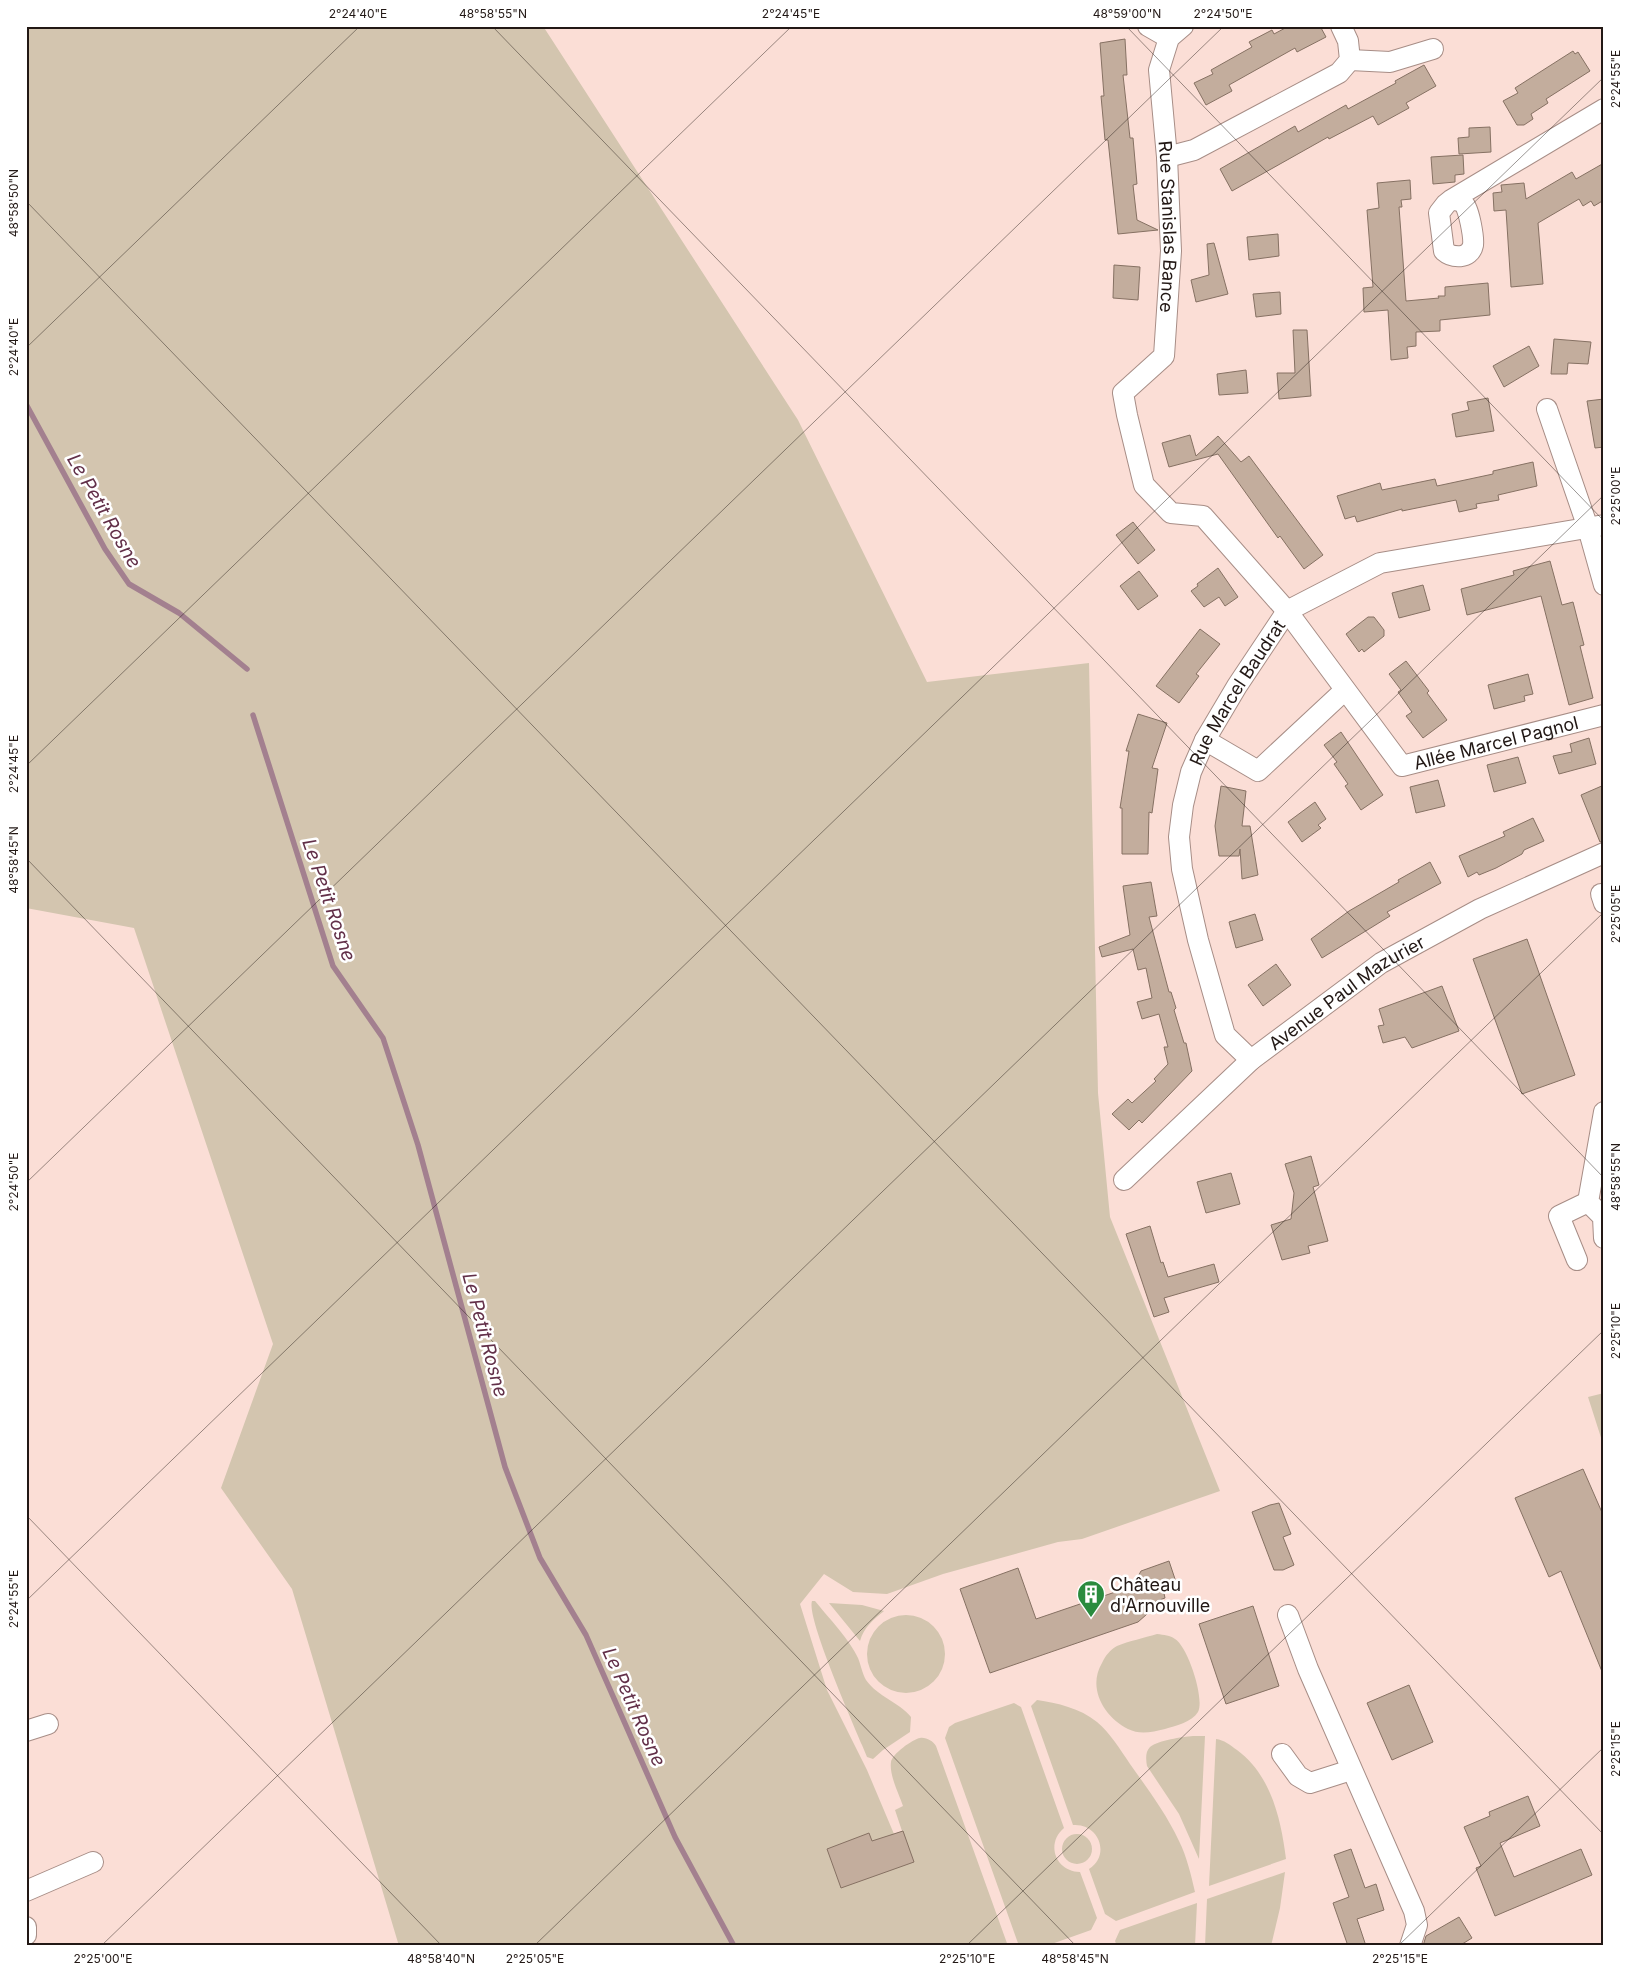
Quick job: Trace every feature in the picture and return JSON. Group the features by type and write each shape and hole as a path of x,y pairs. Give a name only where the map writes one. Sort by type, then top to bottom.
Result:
{"street":[{"path":"1148,26 1176,32"},
{"path":"1167,157 1194,150 1340,73 1350,60 1348,41 1340,26"},
{"name":"Rue Stanislas Bance","path":"1176,32 1160,70 1167,157 1171,251 1164,356 1123,393 1127,416 1144,484 1172,512 1203,516 1287,612"},
{"path":"1350,60 1390,62 1433,49"},
{"path":"1452,200 1604,109"},
{"path":"1547,409 1596,527 1604,585"},
{"name":"Rue Marcel Baudrat","path":"1251,1060 1225,1036 1198,940 1182,869 1179,837 1183,805 1191,772 1205,740 1237,686 1287,612 1380,563 1596,527"},
{"name":"Allée Marcel Pagnol","path":"1287,612 1402,766 1604,715"},
{"path":"1205,740 1258,771 1345,690"},
{"name":"Avenue Paul Mazurier","path":"1124,1180 1251,1060 1381,963 1480,909 1604,853"},
{"path":"1588,1202 1604,1112"},
{"path":"1588,1202 1603,1217 1604,1238"},
{"path":"1577,1260 1559,1216 1588,1202"},
{"path":"1288,1615 1308,1669 1414,1912 1417,1925 1410,1946"},
{"path":"26,1731 48,1724"},
{"path":"1282,1754 1298,1776 1310,1783 1352,1770"},
{"path":"26,1891 93,1862"},
{"path":"26,1927 26,1935"}],"shaded area":[{"path":"26,26 543,26 798,420 927,682 1089,663 1098,1093 1110,1217 1220,1491 1082,1539 1058,1542 943,1574 887,1594 853,1592 824,1574 800,1604 827,1690 867,1770 894,1834 902,1831 895,1810 903,1806 891,1773 892,1759 903,1747 920,1738 933,1742 936,1746 1008,1946 399,1946 292,1589 221,1488 273,1344 134,928 26,908"},
{"path":"1604,1393 1604,1447 1588,1397"},
{"path":"812,1601 815,1601 850,1644 858,1658 866,1680 871,1686 901,1707 911,1717 910,1732 873,1759 867,1757 831,1671 816,1627 812,1611"},
{"path":"829,1603 862,1605 884,1611 866,1628 860,1641"},
{"path":"906,1615 921,1618 938,1632 942,1639 945,1654 942,1669 928,1686 921,1690 906,1693 891,1690 874,1676 870,1669 867,1654 870,1639 884,1622 891,1618"},
{"path":"1157,1634 1173,1638 1185,1652 1194,1674 1200,1705 1198,1712 1183,1723 1155,1731 1137,1732 1119,1724 1105,1709 1097,1692 1096,1682 1098,1673 1110,1651 1117,1646"},
{"path":"1037,1700 1083,1713 1102,1726 1111,1736 1156,1801 1174,1831 1187,1860 1195,1892 1116,1921 1105,1914 1089,1869 1096,1863 1099,1856 1099,1841 1090,1829 1073,1825 1031,1706"},
{"path":"1014,1703 1021,1707 1064,1828 1058,1834 1055,1842 1056,1856 1065,1867 1072,1871 1080,1872 1097,1918 1091,1930 1046,1946 1019,1946 945,1738 949,1727 955,1723"},
{"path":"1193,1736 1205,1736 1199,1859 1179,1814 1147,1766 1146,1759 1148,1749 1159,1742"},
{"path":"1216,1739 1222,1740 1249,1760 1266,1785 1277,1814 1286,1859 1209,1886"},
{"path":"1077,1834 1083,1835 1091,1843 1091,1855 1083,1863 1077,1864 1071,1863 1063,1855 1062,1849 1063,1843 1071,1835"},
{"path":"1285,1872 1280,1908 1271,1946 1205,1946 1207,1899"},
{"path":"1197,1903 1195,1946 1117,1946 1115,1941 1120,1930"}],"building":[{"path":"1289,26 1320,26 1326,37 1297,52 1295,48 1229,85 1232,91 1206,105 1194,83 1213,74 1211,70 1252,47 1249,42 1272,30 1274,34"},
{"path":"1125,39 1127,75 1123,75 1130,138 1133,138 1137,184 1133,185 1137,220 1158,230 1118,234 1108,140 1105,140 1101,96 1104,96 1100,43"},
{"path":"1573,51 1575,54 1578,52 1590,71 1546,99 1548,103 1531,114 1533,119 1524,125 1517,125 1503,101 1518,93 1515,88"},
{"path":"1424,65 1436,86 1406,103 1409,108 1378,125 1373,116 1329,139 1328,137 1232,191 1220,169 1295,126 1298,132 1346,105 1348,109 1396,83 1395,81"},
{"path":"1490,127 1491,152 1459,154 1458,138 1469,137 1469,128"},
{"path":"1463,155 1464,174 1455,175 1455,182 1433,184 1431,157"},
{"path":"1604,163 1604,200 1594,206 1591,201 1583,206 1579,199 1538,223 1543,284 1511,287 1506,210 1494,211 1493,193 1502,192 1501,185 1524,183 1526,199 1572,172 1576,179"},
{"path":"1410,180 1411,199 1401,200 1402,207 1399,207 1406,301 1445,296 1445,287 1488,283 1490,315 1440,320 1440,331 1416,332 1416,346 1407,347 1408,358 1391,360 1388,310 1364,312 1363,288 1373,287 1367,210 1379,208 1377,183"},
{"path":"1278,234 1279,256 1249,260 1247,237"},
{"path":"1214,243 1228,294 1196,302 1191,280 1209,275 1207,244"},
{"path":"1114,265 1140,267 1138,300 1113,298"},
{"path":"1280,292 1281,314 1256,317 1253,294"},
{"path":"1293,330 1307,330 1311,396 1279,399 1277,373 1295,373"},
{"path":"1554,339 1591,342 1588,364 1568,363 1567,374 1551,374"},
{"path":"1529,346 1539,366 1504,387 1493,366"},
{"path":"1246,370 1248,393 1219,395 1217,374"},
{"path":"1488,398 1494,431 1456,437 1452,414 1469,410 1467,402"},
{"path":"1604,399 1604,447 1595,448 1587,401"},
{"path":"1190,435 1196,456 1218,436 1241,462 1249,456 1323,555 1304,569 1280,536 1278,538 1218,454 1169,467 1162,443"},
{"path":"1533,462 1537,486 1498,495 1499,500 1476,504 1477,508 1459,512 1456,500 1402,511 1402,509 1357,522 1355,516 1345,519 1337,496 1380,483 1382,490 1435,479 1437,486 1493,474 1493,471"},
{"path":"1133,522 1155,550 1138,564 1116,535"},
{"path":"1550,561 1562,605 1573,602 1584,645 1580,646 1593,698 1569,705 1541,596 1467,615 1461,589 1514,575 1513,571"},
{"path":"1218,568 1238,597 1225,606 1219,597 1204,607 1191,591"},
{"path":"1139,571 1158,596 1138,610 1120,586"},
{"path":"1423,585 1430,610 1399,618 1392,593"},
{"path":"1368,617 1374,617 1384,630 1384,636 1364,652 1362,649 1359,652 1346,634"},
{"path":"1200,629 1220,644 1196,674 1199,676 1179,703 1156,686"},
{"path":"1406,661 1429,691 1427,693 1447,720 1423,738 1406,716 1412,712 1398,692 1401,690 1389,674"},
{"path":"1528,674 1533,694 1524,696 1525,701 1494,709 1488,685"},
{"path":"1138,714 1167,723 1152,768 1158,769 1152,813 1149,812 1148,854 1122,854 1122,808 1120,808 1129,751 1126,751"},
{"path":"1341,732 1383,795 1361,810 1345,786 1348,784 1334,764 1337,762 1324,745"},
{"path":"1589,738 1596,764 1559,774 1553,756 1572,752 1570,744"},
{"path":"1518,757 1526,783 1494,792 1487,765"},
{"path":"1438,780 1445,806 1416,813 1410,787"},
{"path":"1604,785 1604,841 1600,842 1581,795"},
{"path":"1221,786 1246,791 1242,826 1250,826 1258,875 1242,879 1240,849 1239,856 1219,856 1215,826"},
{"path":"1315,802 1326,819 1318,825 1321,828 1302,842 1288,822"},
{"path":"1533,818 1544,841 1524,850 1522,854 1496,868 1479,875 1477,872 1468,877 1459,856 1505,836 1503,832"},
{"path":"1430,862 1441,883 1387,912 1390,916 1322,958 1311,939 1349,911"},
{"path":"1151,882 1157,916 1149,917 1169,992 1171,992 1176,1008 1174,1010 1184,1043 1186,1043 1192,1071 1142,1123 1139,1120 1129,1130 1112,1114 1128,1099 1132,1103 1156,1081 1154,1079 1168,1064 1164,1047 1168,1047 1159,1014 1142,1019 1137,1002 1152,998 1146,968 1138,970 1133,949 1102,957 1099,947 1130,935 1123,886"},
{"path":"1255,914 1263,940 1236,948 1229,922"},
{"path":"1527,939 1575,1075 1522,1094 1473,959"},
{"path":"1276,964 1291,985 1263,1006 1248,985"},
{"path":"1442,986 1459,1031 1412,1048 1405,1037 1383,1043 1378,1026 1384,1025 1379,1009"},
{"path":"1311,1156 1319,1185 1313,1187 1328,1241 1308,1246 1310,1253 1282,1260 1271,1225 1291,1219 1294,1193 1285,1164"},
{"path":"1231,1173 1240,1204 1206,1213 1197,1182"},
{"path":"1150,1226 1161,1263 1163,1262 1168,1277 1214,1264 1219,1282 1164,1298 1169,1312 1154,1317 1126,1234"},
{"path":"1583,1469 1604,1517 1603,1674 1561,1571 1549,1577 1515,1498"},
{"path":"1279,1503 1291,1534 1283,1537 1294,1565 1283,1570 1274,1570 1252,1512"},
{"name":"Château d'Arnouville","path":"1169,1561 1177,1585 1163,1589 1165,1598 1154,1602 1155,1607 1138,1622 990,1673 960,1589 1018,1568 1036,1619 1130,1587 1141,1571"},
{"path":"1253,1606 1279,1686 1226,1704 1199,1624"},
{"path":"1409,1685 1433,1742 1392,1760 1367,1703"},
{"path":"1528,1796 1540,1826 1500,1843 1514,1877 1581,1849 1592,1875 1495,1916 1476,1868 1481,1866 1464,1827 1490,1816 1489,1812"},
{"path":"903,1831 914,1862 841,1888 827,1849 869,1833 872,1841"},
{"path":"1351,1849 1365,1888 1376,1884 1384,1910 1357,1919 1366,1946 1348,1946 1333,1903 1349,1897 1334,1855"},
{"path":"1459,1917 1472,1938 1459,1946 1423,1946 1426,1936"}],"waterway":[{"name":"Le Petit Rosne","path":"26,404 105,549 129,584 179,613 247,669"},
{"name":"Le Petit Rosne","path":"253,715 333,966 383,1038 418,1145 505,1467 540,1558 586,1635 675,1837 734,1946"}],"place":[{"name":"Château d'Arnouville","path":"1091,1618"}]}
